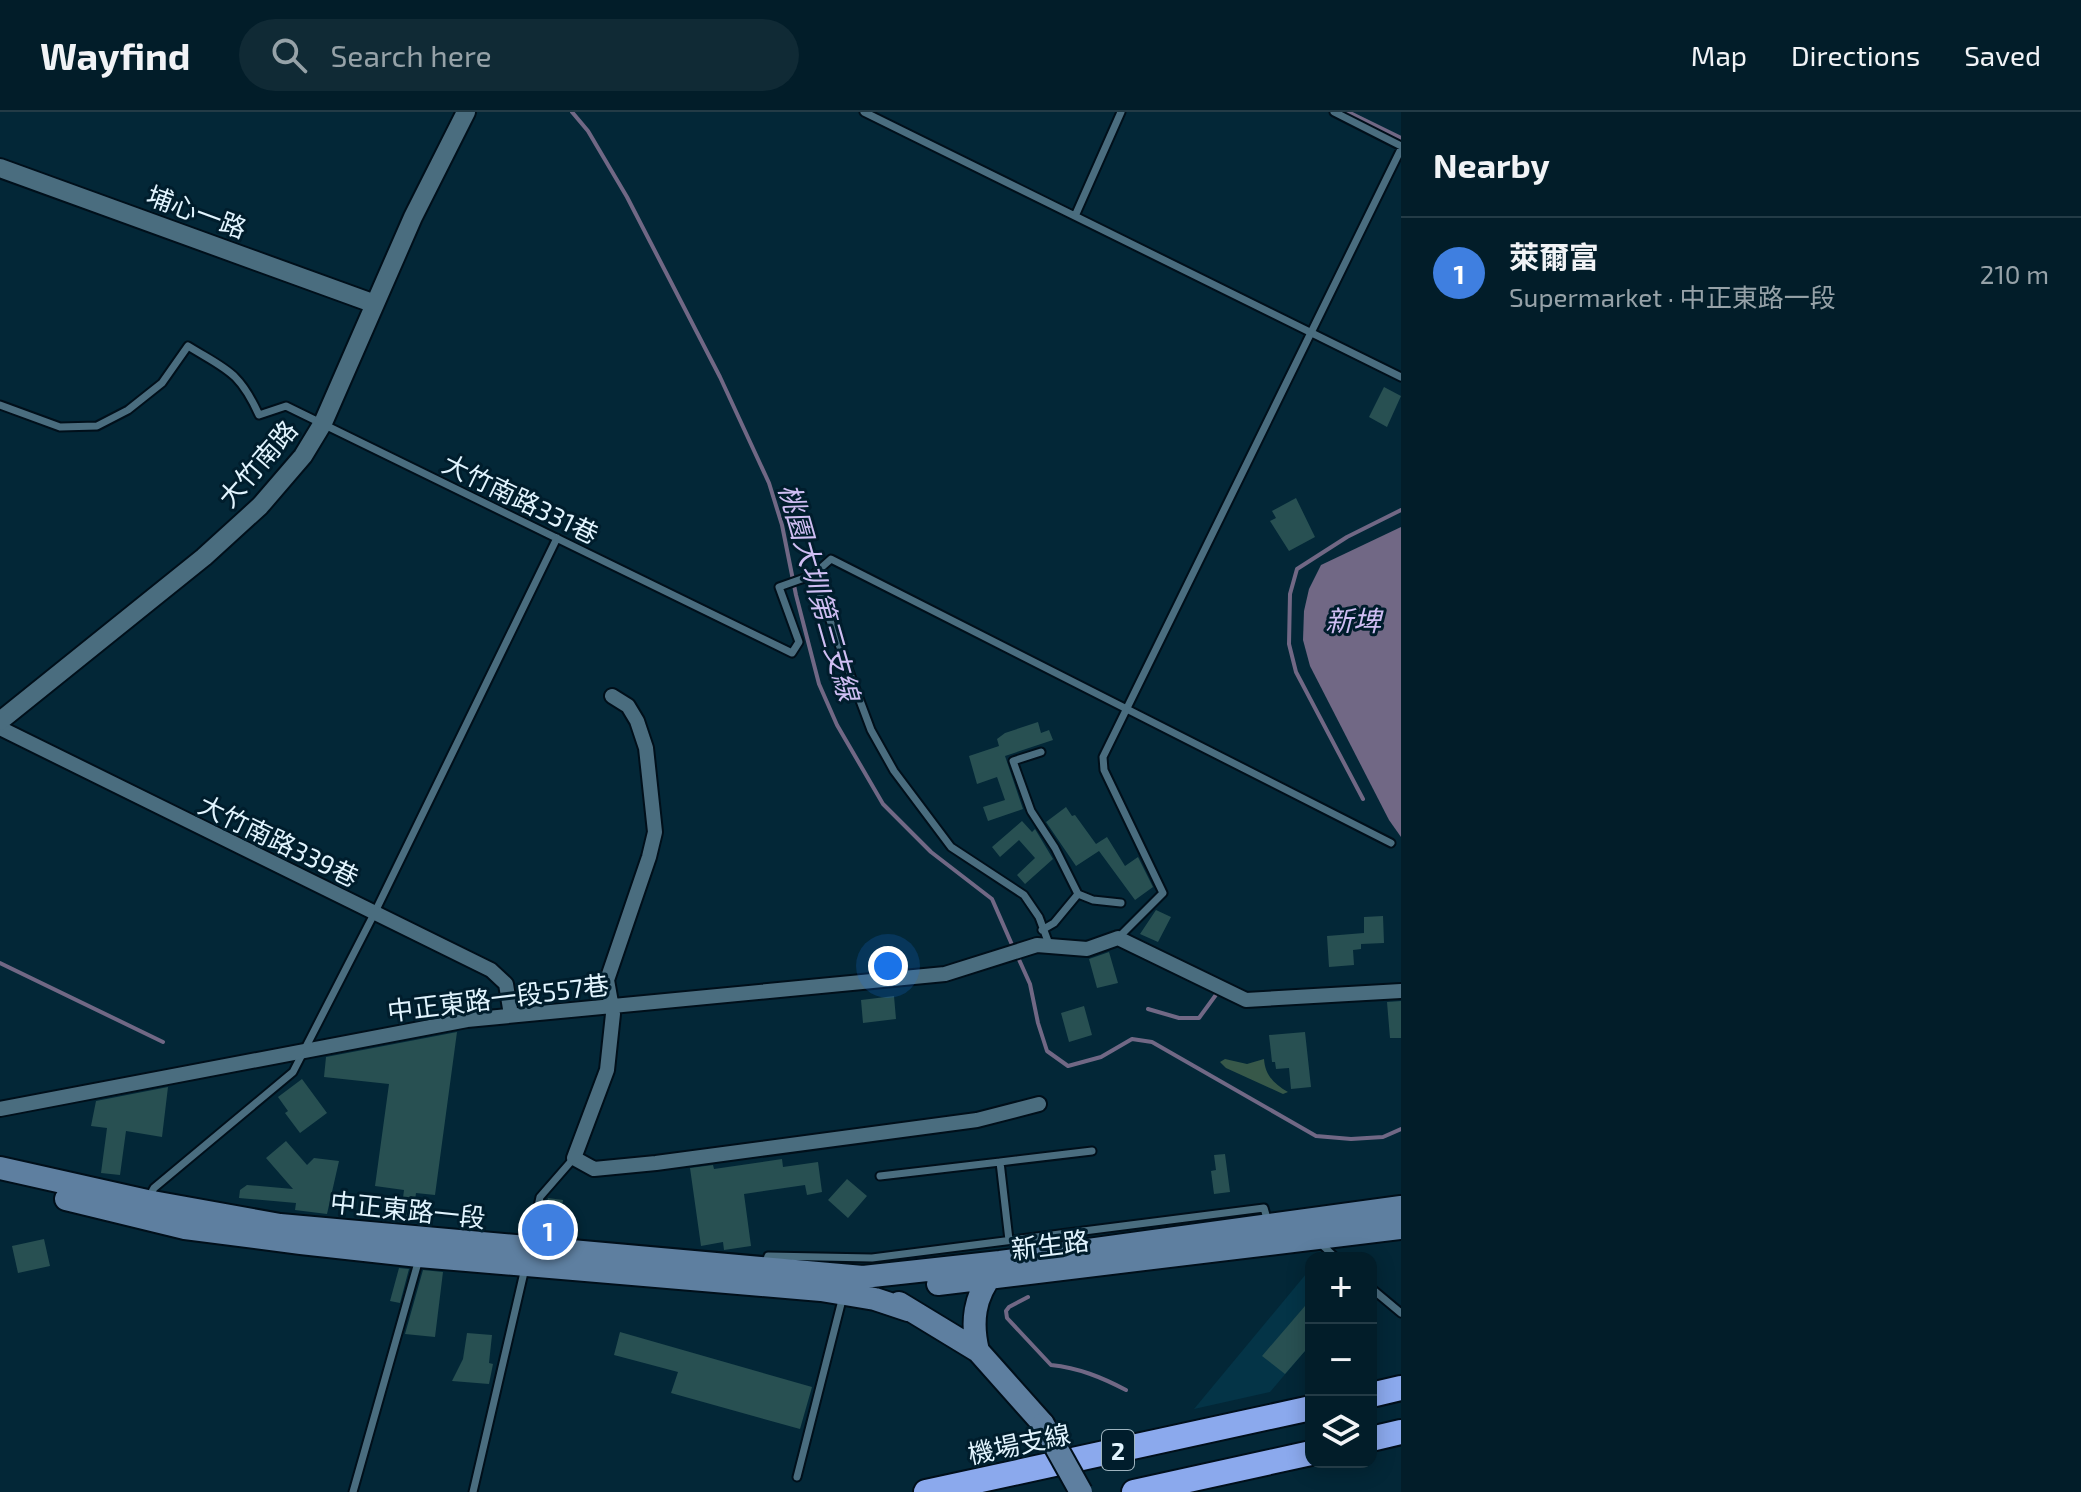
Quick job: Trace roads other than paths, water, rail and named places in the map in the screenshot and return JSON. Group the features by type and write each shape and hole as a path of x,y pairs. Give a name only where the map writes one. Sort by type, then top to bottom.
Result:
{"highway":[{"path":"1377,1394 1401,1388"},
{"name":"機場支線","path":"926,1492 1305,1409"},
{"path":"1377,1438 1401,1432"},
{"path":"1377,1449 1401,1447"},
{"name":"2","path":"1134,1492 1305,1456"}],"main road":[{"name":"中正東路一段","path":"0,1168 147,1201 280,1225 527,1257 872,1283 994,1271"},
{"name":"中正東路一段","path":"0,1183 185,1228 419,1256 527,1257"},
{"name":"新生路","path":"994,1271 1271,1234 1401,1207"},
{"name":"新生路","path":"1271,1234 1314,1238 1401,1228"},
{"path":"978,1351 972,1327 979,1296 994,1271"},
{"name":"中正東路一段","path":"762,1277 875,1299 908,1310"},
{"name":"中正東路一段","path":"872,1283 908,1310 978,1351 1043,1424 1081,1492"}],"street":[{"name":"大竹南路","path":"0,721 204,557 260,506 303,456 323,423 413,217 462,114"},
{"name":"埔心一路","path":"0,168 375,304"},
{"path":"612,696 628,706 646,748 655,832 607,980 613,1014 607,1070 574,1158 594,1169 656,1163 977,1120 1039,1104"},
{"name":"大竹南路339巷","path":"0,728 491,970 506,984 511,1015"},
{"path":"1043,939 1087,949 1118,938 1246,1000 1401,991"},
{"name":"中正東路一段557巷","path":"0,1109 467,1020 945,974 1004,956 1043,939"}],"lane":[{"path":"864,112 1401,377"},
{"path":"1075,216 1121,112"},
{"path":"1118,938 1163,893 1104,770 1103,757 1401,147 1334,112"},
{"name":"大竹南路331巷","path":"0,405 60,427 97,426 128,410 162,383 188,346 236,376 248,390 259,415 286,406 792,653 799,642 779,587 813,575"},
{"path":"147,1201 154,1188 293,1072 374,914 557,538"},
{"path":"1043,939 1039,917 1024,895 951,847 894,771 871,730 813,575 831,559 1391,843"},
{"path":"1041,752 1013,761 1031,811 1055,848 1078,894 1093,900 1121,903"},
{"path":"1043,939 1078,894"},
{"path":"880,1176 1092,1151"},
{"path":"473,1492 540,1197 574,1158"},
{"path":"1000,1162 1009,1240"},
{"path":"762,1277 768,1256 872,1258 1264,1208 1271,1234"},
{"path":"1314,1238 1329,1252"},
{"path":"353,1492 419,1256"},
{"path":"1377,1293 1401,1313"},
{"path":"797,1477 843,1294"}],"water":[{"name":"新埤","path":"1401,527 1401,837 1389,820 1310,666 1303,640 1309,589 1321,565"}],"waterway":[{"name":"桃園大圳第三支線","path":"572,112 588,131 627,197 720,377 769,483 782,525 819,684 837,725 883,804 931,852 992,899 1013,947"},
{"path":"1348,112 1401,138"},
{"path":"1363,799 1296,672 1289,644 1290,594 1297,569 1347,537 1401,510"},
{"name":"桃園大圳第三支線","path":"1017,955 1030,984 1047,1051 1068,1066 1101,1057 1132,1039 1152,1042 1316,1136 1351,1139 1383,1137 1401,1129"},
{"path":"0,963 163,1042"},
{"path":"1148,1009 1179,1018 1199,1018 1218,992"},
{"path":"1028,1297 1009,1307 1007,1318 1051,1365 1090,1374 1126,1390"}],"place":[{"name":"萊爾富","path":"548,1230"}]}
